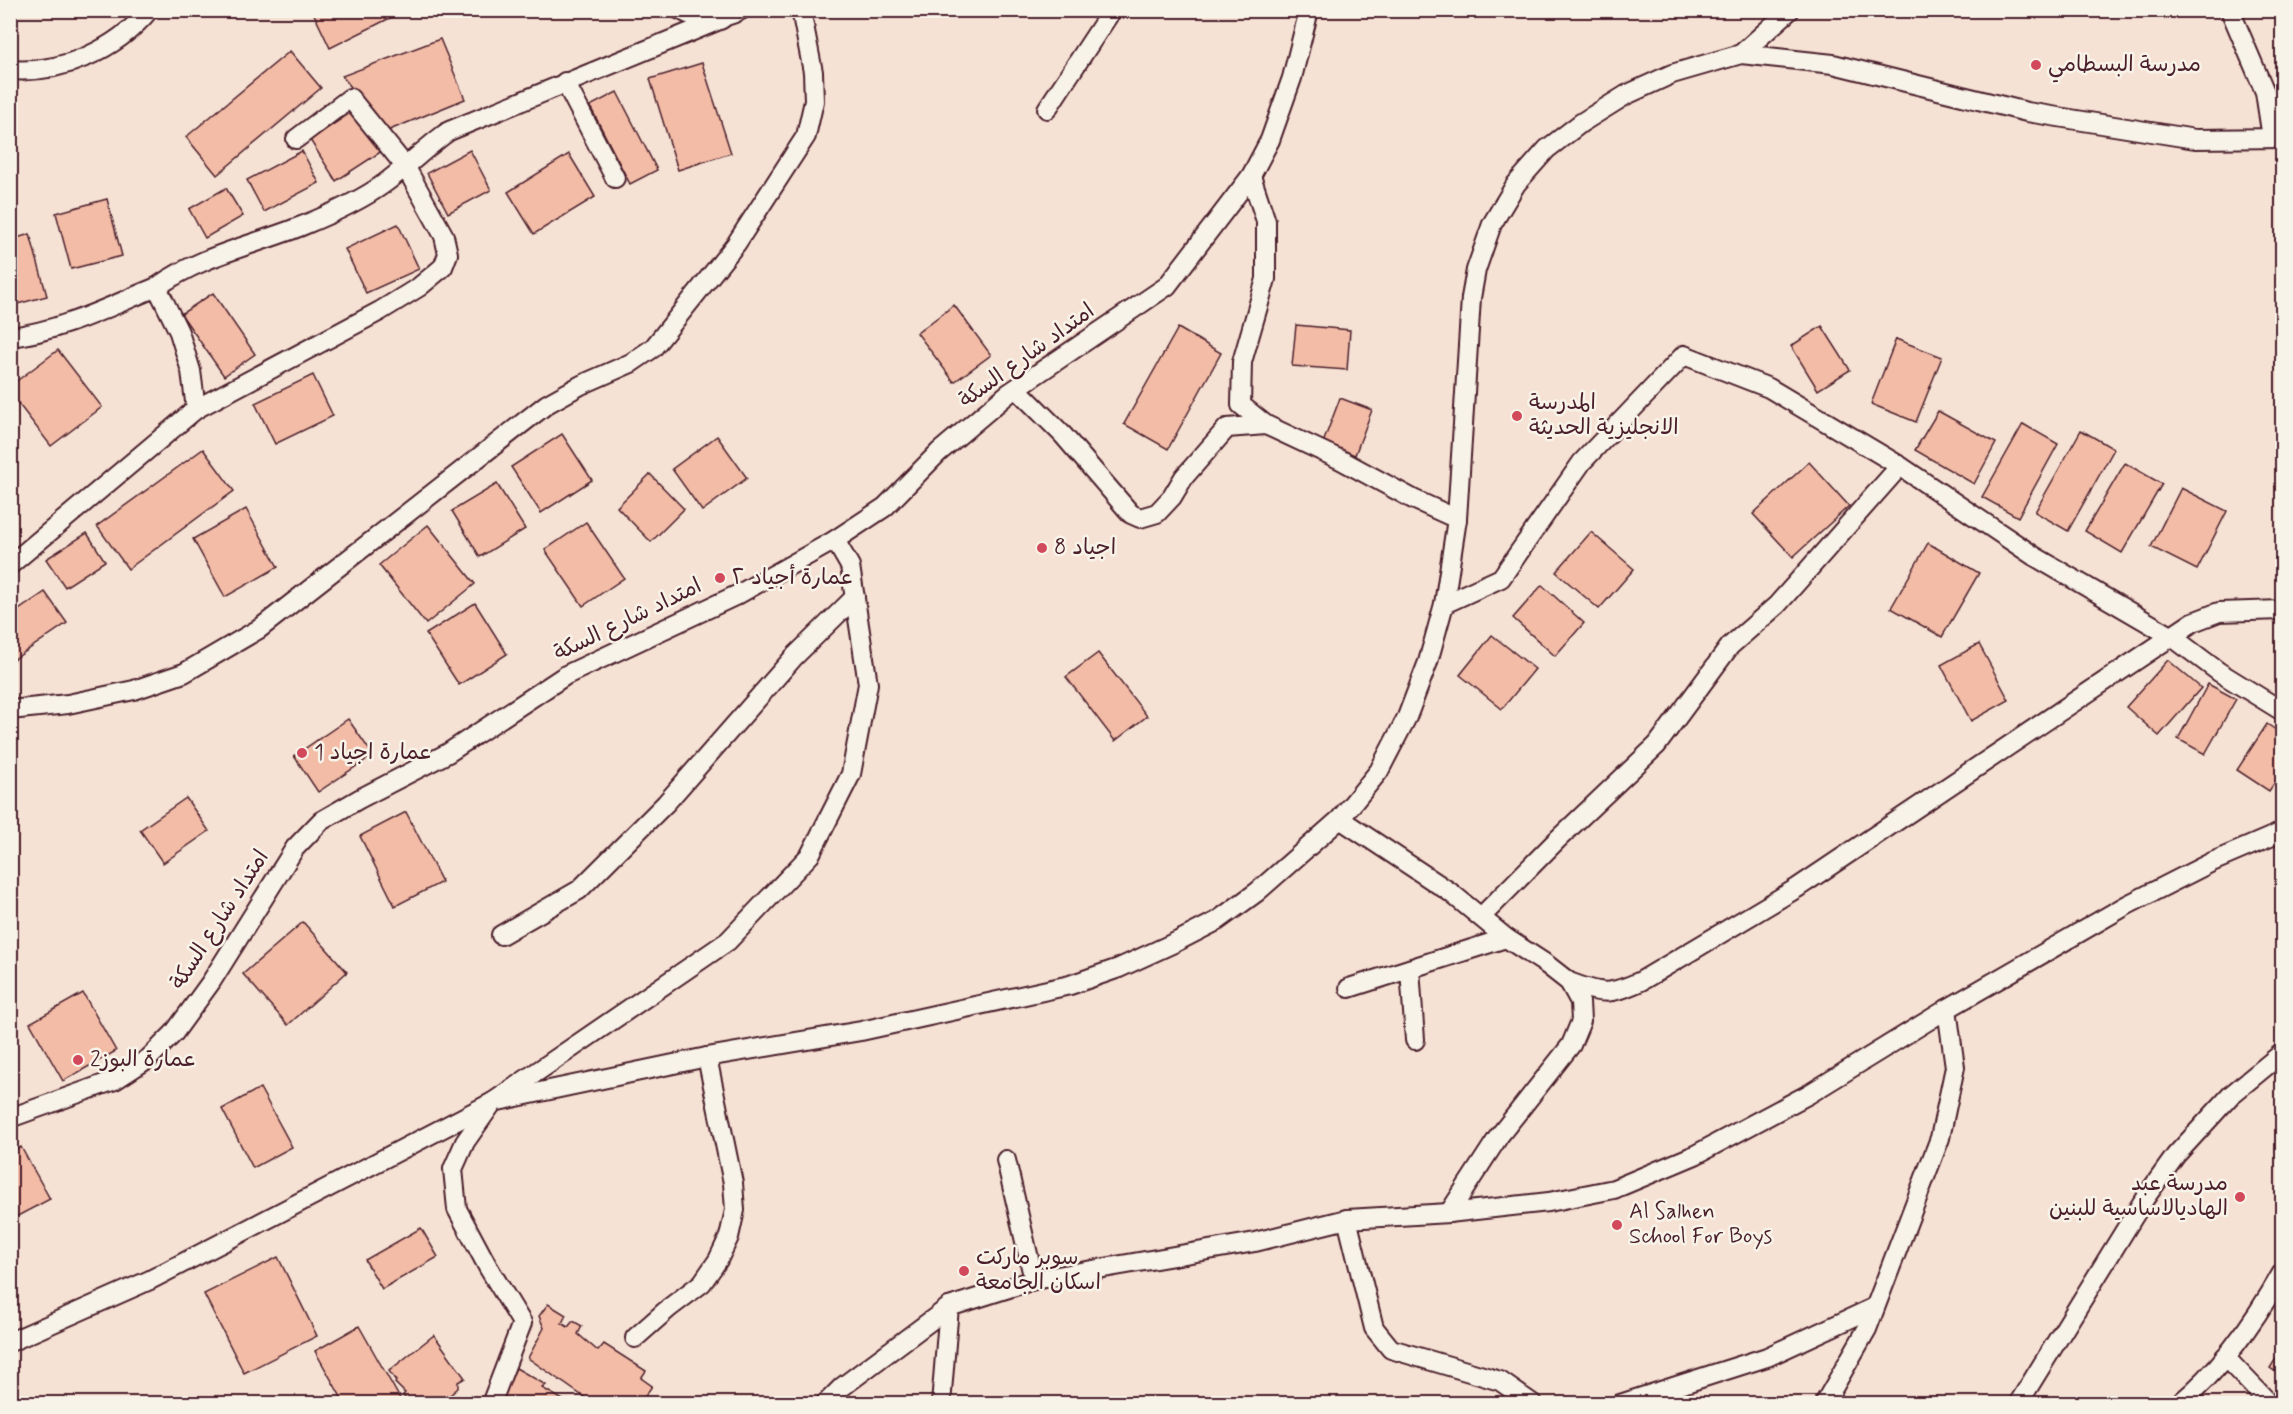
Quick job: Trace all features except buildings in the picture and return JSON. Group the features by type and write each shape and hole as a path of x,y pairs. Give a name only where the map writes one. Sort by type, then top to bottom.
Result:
{"street":[{"path":"10,70 21,71 62,66 101,50 125,35 150,10"},
{"path":"680,10 700,19 722,19"},
{"path":"10,338 34,334 72,322 157,287 177,272 304,225 385,183 449,131 741,10"},
{"path":"10,710 90,700 134,690 184,673 260,628 548,404 581,385 631,363 653,348 736,244 806,136 814,101 813,72 801,10"},
{"path":"1047,109 1112,10"},
{"name":"امتداد شارع السكة","path":"10,1118 115,1080 149,1058 174,1033 211,982 295,848 321,821 358,799 448,753 566,675 739,594 835,540 885,507 939,452 1017,389 1167,286 1251,176 1270,140 1292,78 1309,10"},
{"path":"1741,54 1790,10"},
{"path":"491,1404 522,1323 457,1209 453,1168 465,1142 493,1102 707,1056 861,1031 1070,985 1119,968 1217,921 1257,892 1340,819 1378,771 1407,717 1428,662 1444,604 1457,519 1471,298 1476,270 1483,245 1503,203 1530,165 1547,149 1581,123 1626,95 1672,74 1741,54 1833,64 2027,112 2194,139 2277,138 2265,92 2229,10"},
{"path":"565,82 615,178"},
{"path":"10,565 196,409 380,311 419,287 443,267 448,254 444,236 405,166 350,98 296,139"},
{"path":"1251,176 1266,221 1266,279 1242,362 1241,405 1266,425 1341,459 1413,499 1457,519"},
{"path":"157,287 179,332 191,371 196,409"},
{"path":"1444,604 1501,578 1582,462 1684,355 1769,388 1900,466 2034,556 2171,636 2219,672 2283,711"},
{"path":"1017,389 1063,435 1131,514 1140,518 1157,513 1172,497 1184,477 1227,428 1266,425"},
{"path":"1481,917 1558,838 1656,745 1730,646 1778,605 1900,466"},
{"path":"10,1342 150,1280 493,1102 729,941 810,855 851,774 868,684 850,566 835,540"},
{"path":"501,935 579,890 666,803 794,657 855,597"},
{"path":"1340,819 1450,892 1506,938 1569,982 1596,992 1619,992 1797,888 2193,622 2219,612 2283,610"},
{"path":"825,1404 842,1387 949,1307 1034,1280 1255,1242 1347,1219 1449,1213 1549,1202 1614,1189 1695,1155 1809,1094 1947,1009 2127,905 2212,862 2283,832"},
{"path":"1349,988 1506,938"},
{"path":"1410,969 1416,1040"},
{"path":"1449,1213 1499,1136 1571,1045 1581,1021 1580,1002 1569,982"},
{"path":"1824,1404 1867,1329 1940,1138 1955,1067 1947,1009"},
{"path":"2018,1404 2145,1198 2176,1155 2231,1095 2283,1053"},
{"path":"635,1338 702,1283 718,1260 729,1237 735,1210 733,1184 707,1056"},
{"path":"1006,1160 1034,1280"},
{"path":"1347,1219 1374,1328 1391,1349 1470,1370 1500,1381 1533,1404"},
{"path":"2179,1404 2200,1387 2258,1316 2283,1273"},
{"path":"941,1404 949,1307"},
{"path":"1620,1404 1767,1357 1875,1307"},
{"path":"2225,1357 2270,1404"}],"place":[{"name":"مدرسة البسطامي","path":"2036,65"},
{"name":"المدرسة الانجليزية الحديثة","path":"1517,416"},
{"name":"اجياد 8","path":"1042,548"},
{"name":"عمارة أجياد ٢","path":"720,578"},
{"name":"عمارة اجياد 1","path":"302,753"},
{"name":"عمارة البوز2","path":"78,1060"},
{"name":"مدرسة عبد الهاديالاساسية للبنين","path":"2240,1197"},
{"name":"Al Salhen School For Boys","path":"1617,1225"},
{"name":"سوبر ماركت اسكان الجامعة","path":"964,1271"}]}
